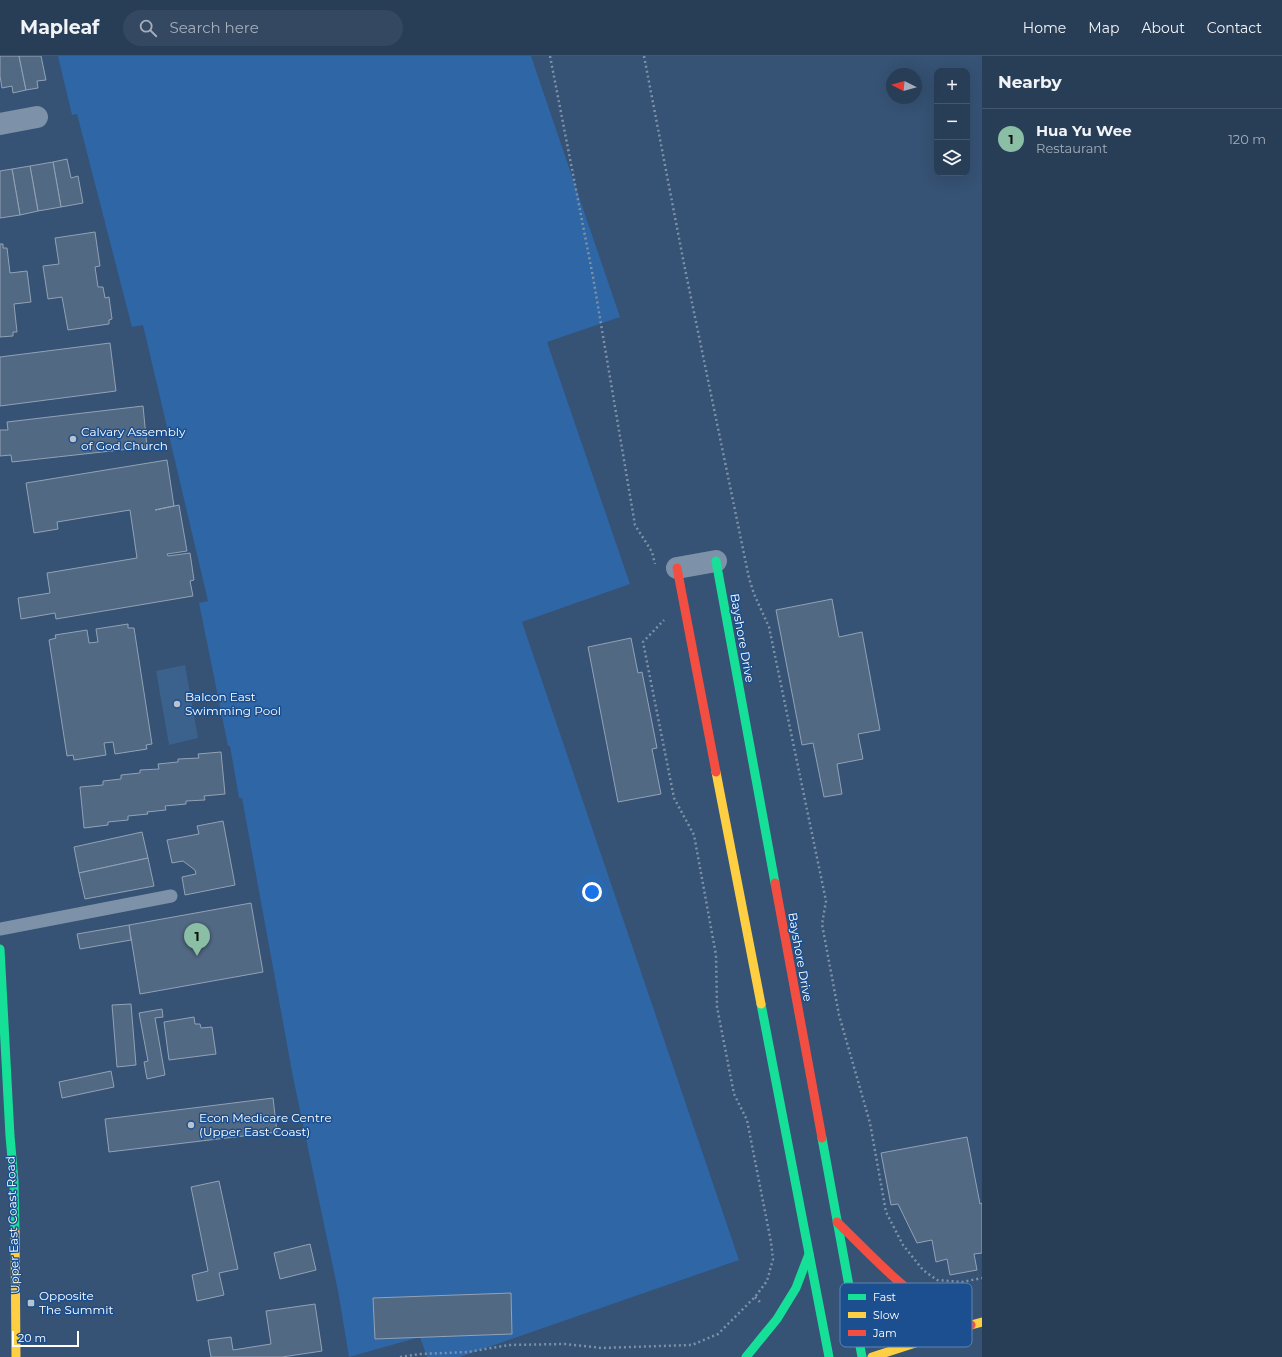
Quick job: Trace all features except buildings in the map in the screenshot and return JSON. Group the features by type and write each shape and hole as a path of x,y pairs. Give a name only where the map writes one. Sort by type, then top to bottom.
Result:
{"main road":[{"name":"Bayshore Drive","path":"716,561 848,1283"},
{"path":"677,568 829,1357"},
{"name":"Upper East Coast Road","path":"0,950 10,1136 14,1182 16,1357"},
{"path":"837,1222 901,1283"},
{"path":"746,1357 776,1319 796,1288 808,1254"},
{"path":"972,1324 982,1322"},
{"name":"Bayshore Drive","path":"860,1347 862,1357"},
{"path":"872,1357 902,1347"}],"street":[{"path":"0,124 37,118"},
{"path":"677,568 716,561"}],"lane":[{"path":"0,929 171,896"}],"path":[{"path":"550,56 593,277 635,525 652,552"},
{"path":"644,56 684,264 749,578 754,594 769,627 825,893 826,901 822,924 839,1015 870,1123 886,1212 903,1245 923,1270 937,1280 962,1282 982,1278"},
{"path":"400,1357 420,1354 468,1352 509,1344 564,1344 602,1348 692,1345 718,1334 755,1297 767,1281 772,1259 771,1242 747,1120 734,1094 717,1008 716,955 694,835 674,798 643,642 667,617"}],"shaded area":[{"path":"58,56 531,56 620,317 547,342 630,584 522,622 739,1260 460,1357 427,1357 420,1337 349,1357 338,1291 293,1077 242,798 239,798 230,746 228,746 199,603 208,601 143,325 132,327 77,114 72,115"},
{"name":"Balcon East Swimming Pool","path":"185,665 198,738 169,745 156,671"}],"traffic: fast":[{"path":"716,561 775,883"},
{"path":"0,949 10,1136 14,1181 15,1232"},
{"path":"761,1004 829,1357"},
{"path":"822,1138 848,1283"},
{"path":"746,1357 777,1319 796,1288 809,1254"},
{"path":"860,1347 862,1357"}],"traffic: slow":[{"path":"716,772 761,1004"},
{"path":"15,1232 16,1357"},
{"path":"972,1325 982,1322"},
{"path":"872,1357 903,1347"}],"traffic: jam":[{"path":"677,568 716,772"},
{"path":"775,883 822,1138"},
{"path":"837,1222 900,1283"}],"place":[{"name":"Calvary Assembly of God Church","path":"73,439"},
{"name":"Balcon East Swimming Pool","path":"177,704"},
{"name":"Hua Yu Wee","path":"197,956"},
{"name":"Econ Medicare Centre (Upper East Coast)","path":"191,1125"},
{"name":"Opposite The Summit","path":"31,1303"}]}
